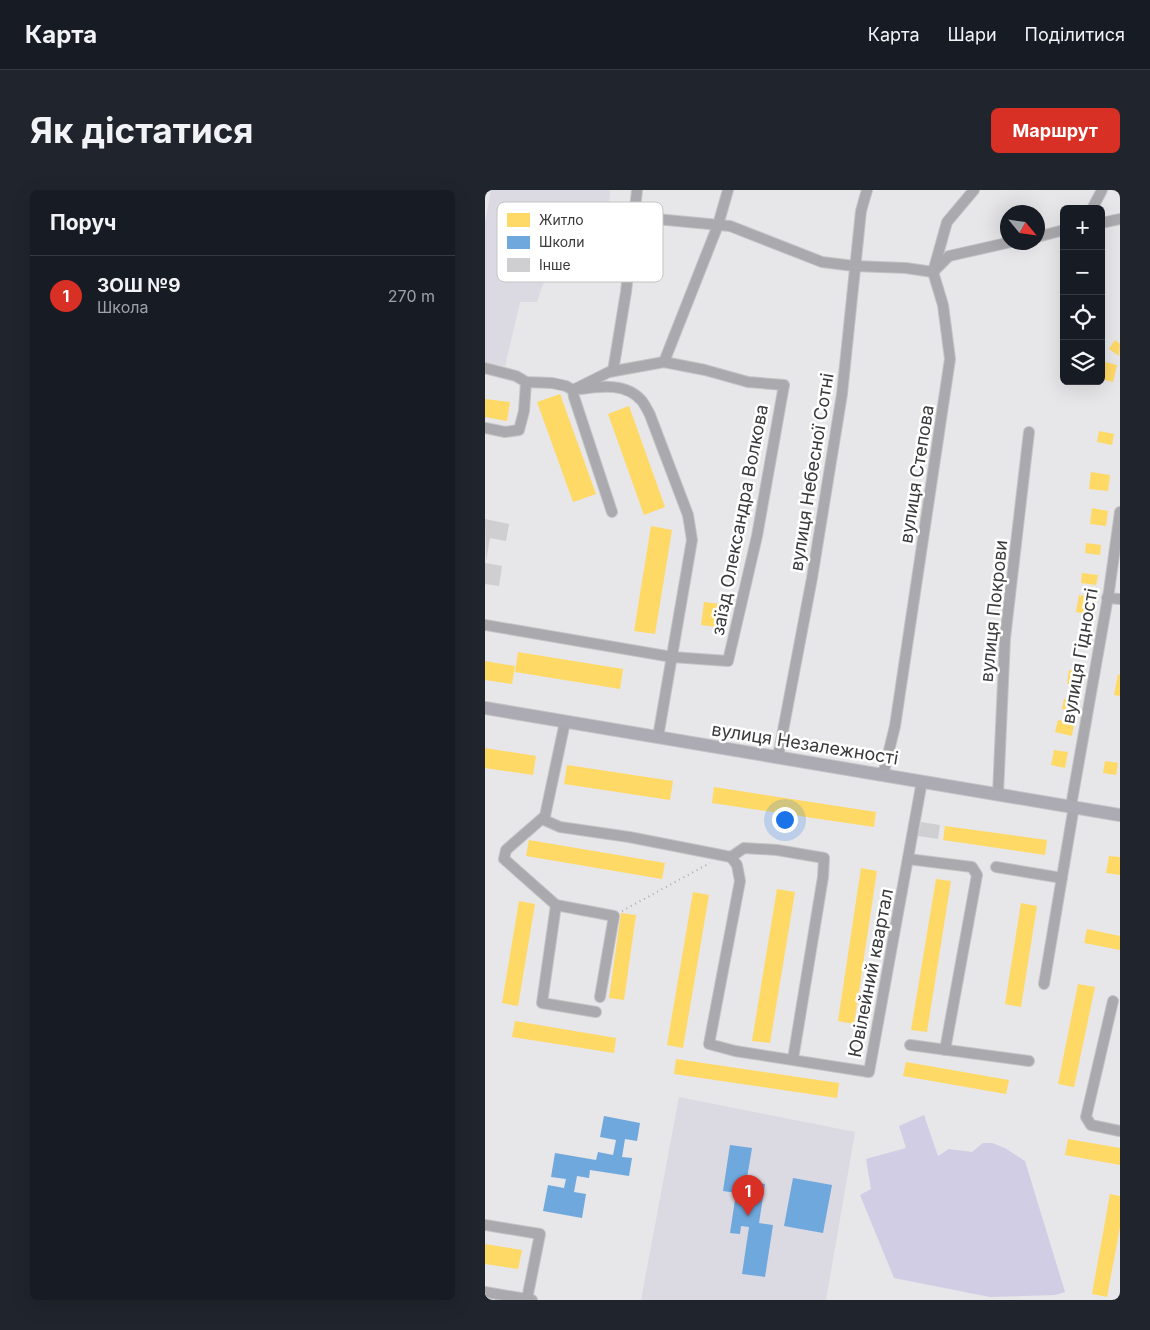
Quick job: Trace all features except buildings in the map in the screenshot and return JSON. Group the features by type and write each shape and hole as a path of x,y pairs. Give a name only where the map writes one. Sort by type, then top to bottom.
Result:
{"main road":[{"name":"вулиця Незалежності","path":"485,708 1120,815"}],"street":[{"path":"573,390 613,371 664,362 717,225 728,190"},
{"name":"вулиця Небесної Сотні","path":"778,757 812,578 842,394 861,211 867,190"},
{"path":"933,272 947,222 974,190"},
{"path":"1094,205 1102,190"},
{"path":"1105,221 1120,219"},
{"path":"663,220 730,226 822,262 855,266 907,268 933,272"},
{"path":"1045,235 1060,231"},
{"path":"933,272 949,256 1000,244"},
{"name":"вулиця Степова","path":"883,775 895,726 951,359 943,304 933,272"},
{"path":"613,371 627,282"},
{"name":"заїзд Олександра Волкова","path":"664,362 748,382 784,385 757,536 728,661 672,657"},
{"path":"485,368 516,376 526,382 552,383 566,386 573,390 605,386 631,391 642,401 650,415 688,515 692,540 658,737"},
{"path":"485,428 505,432 519,430 524,411 526,382"},
{"path":"573,390 612,512"},
{"name":"вулиця Покрови","path":"998,794 1005,638 1029,432"},
{"name":"вулиця Гідності","path":"1044,984 1120,512"},
{"path":"1107,598 1120,599"},
{"path":"485,625 672,657"},
{"path":"565,722 545,816 506,850 504,859 556,905 614,916 601,997"},
{"name":"Ювілейний квартал","path":"727,856 737,865 740,881 709,1044 869,1072 922,781"},
{"path":"542,819 560,826 727,856 744,848 777,850 824,858 823,877 793,1059"},
{"path":"908,859 972,867 977,875 945,1050"},
{"path":"996,867 1062,878"},
{"path":"556,905 542,1003 597,1012"},
{"path":"1113,1000 1086,1117 1091,1125 1120,1130"},
{"path":"910,1045 1029,1062"},
{"path":"485,1226 540,1234 530,1300 485,1292"}],"path":[{"path":"614,916 727,856"}],"shaded area":[{"path":"491,190 610,190 609,202 497,202 497,282 544,282 537,302 520,302 505,366 485,363 485,223"},
{"path":"679,1097 855,1132 826,1300 641,1300"},
{"path":"924,1115 938,1156 949,1149 972,1152 983,1143 992,1143 1005,1148 1025,1161 1065,1292 1055,1295 990,1297 894,1278 860,1195 871,1189 866,1159 906,1148 899,1126"}],"place":[{"name":"ЗОШ №9","path":"748,1216"}]}
